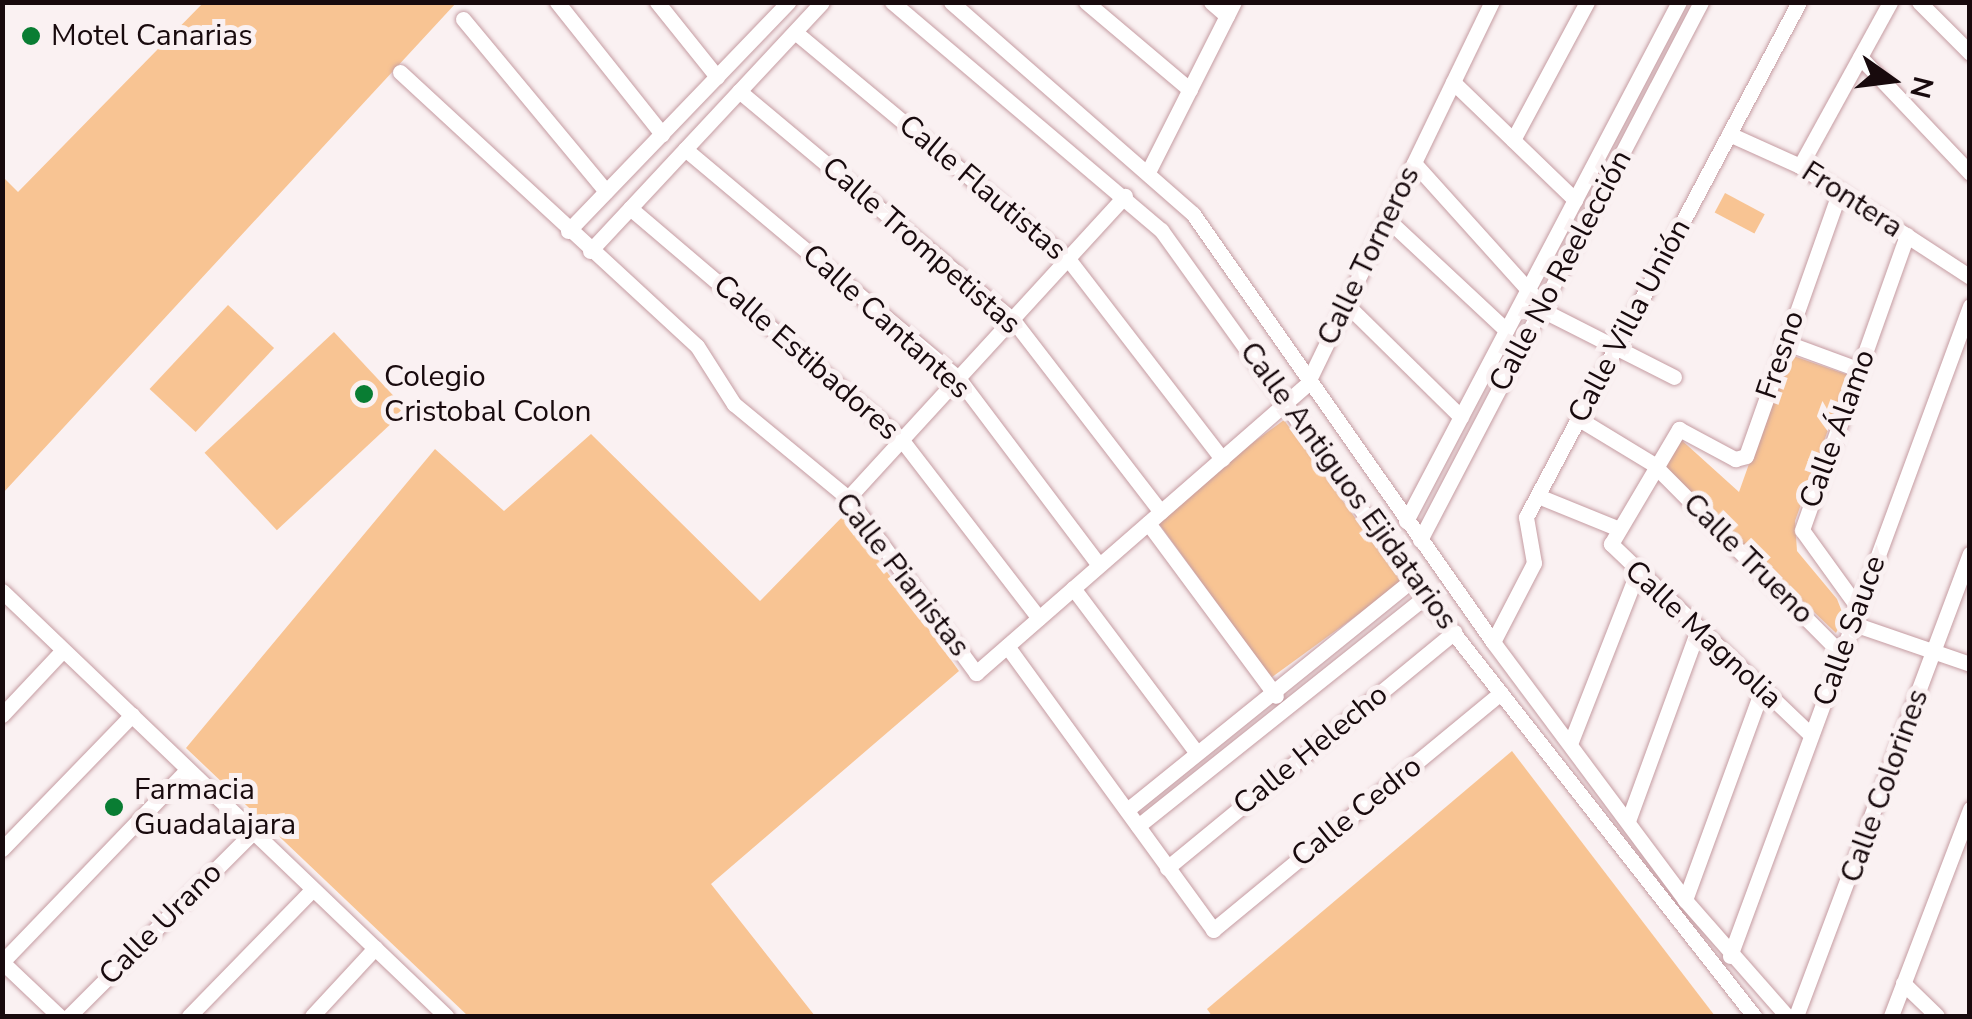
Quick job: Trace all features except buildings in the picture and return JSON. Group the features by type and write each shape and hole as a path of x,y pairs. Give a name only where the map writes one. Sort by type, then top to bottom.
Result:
{"street":[{"path":"557,2 662,134"},
{"path":"657,2 717,76"},
{"path":"762,2 774,18"},
{"path":"568,230 788,2"},
{"path":"590,251 822,2"},
{"name":"Calle Antiguos Ejidatarios","path":"892,2 1162,230 1412,580 1749,1015"},
{"name":"Calle Antiguos Ejidatarios","path":"951,2 1149,170 1192,214 1307,384 1493,642 1686,900 1776,1010"},
{"path":"1086,2 1190,90"},
{"path":"1149,170 1230,9 1211,2"},
{"name":"Calle Torneros","path":"976,673 1307,384 1492,2"},
{"path":"1513,140 1588,2"},
{"name":"Calle No Reelección","path":"1406,521 1679,2"},
{"name":"Calle No Reelección","path":"1420,540 1701,2"},
{"name":"Calle Villa Unión","path":"1493,642 1534,563 1523,524 1799,2"},
{"path":"1800,166 1890,2"},
{"path":"1919,2 1970,53"},
{"path":"462,19 606,192"},
{"name":"Calle Flautistas","path":"795,32 1069,260 1222,458"},
{"path":"1860,57 1970,173"},
{"name":"Calle Pianistas","path":"400,72 703,353 734,404 848,498 976,673"},
{"path":"1453,82 1575,200"},
{"name":"Calle Trompetistas","path":"739,91 1012,320 1161,512"},
{"name":"Frontera","path":"1729,134 1800,166 1970,277"},
{"name":"Calle Cantantes","path":"685,149 958,378 1099,565"},
{"path":"1414,163 1530,285 1543,307 1674,377"},
{"name":"Fresno","path":"1654,464 1679,430 1688,430 1729,457 1746,456 1840,192"},
{"path":"848,498 1126,196"},
{"name":"Calle Estibadores","path":"630,208 901,439 1040,618"},
{"path":"1387,218 1506,330"},
{"name":"Calle Álamo","path":"1857,616 1802,530 1906,235"},
{"path":"1346,304 1461,417"},
{"name":"Calle Sauce","path":"1730,956 1970,306"},
{"path":"1784,342 1860,370"},
{"name":"Calle Trueno","path":"1578,418 1654,464 1842,654"},
{"path":"1538,496 1617,528 1654,464"},
{"path":"1148,523 1284,707"},
{"name":"Calle Magnolia","path":"1617,528 1612,548 1636,576 1811,735"},
{"name":"Calle Colorines","path":"1796,1016 1970,554"},
{"path":"1570,744 1636,576"},
{"path":"1127,810 1412,580"},
{"path":"1073,588 1197,752"},
{"path":"2,591 375,948 438,1014"},
{"path":"1138,826 1426,596"},
{"path":"1857,616 1970,664"},
{"name":"Calle Helecho","path":"1167,868 1454,632"},
{"path":"1628,821 1696,632"},
{"path":"1008,646 1167,868"},
{"path":"2,715 63,650"},
{"path":"1686,900 1761,692"},
{"name":"Calle Cedro","path":"1167,868 1213,930 1501,693"},
{"path":"2,849 132,716"},
{"path":"59,1016 2,962 187,770"},
{"path":"1891,1016 1970,810"},
{"name":"Calle Urano","path":"69,1016 253,832"},
{"path":"190,1016 313,889"},
{"path":"312,1016 375,948"},
{"path":"1903,983 1938,1016"},
{"path":"1749,1015 1776,1010"}],"shaded area":[{"path":"203,3 456,3 3,493 2,176 18,192"},
{"path":"1725,193 1765,214 1754,234 1715,212"},
{"path":"228,305 274,348 196,432 150,389"},
{"path":"334,332 406,410 277,530 205,453"},
{"path":"1788,354 1848,375 1795,521 1797,551 1837,599 1844,617 1836,633 1661,466 1677,436 1739,492"},
{"path":"1284,420 1402,583 1271,678 1153,515"},
{"path":"591,434 760,601 845,514 959,671 711,884 815,1016 468,1016 186,748 435,449 504,511"},
{"path":"1512,751 1715,1016 1212,1016 1207,1009"}],"place":[{"name":"Motel Canarias","path":"31,36"},
{"name":"Colegio Cristobal Colon","path":"364,394"},
{"name":"Farmacia Guadalajara","path":"114,807"}]}
